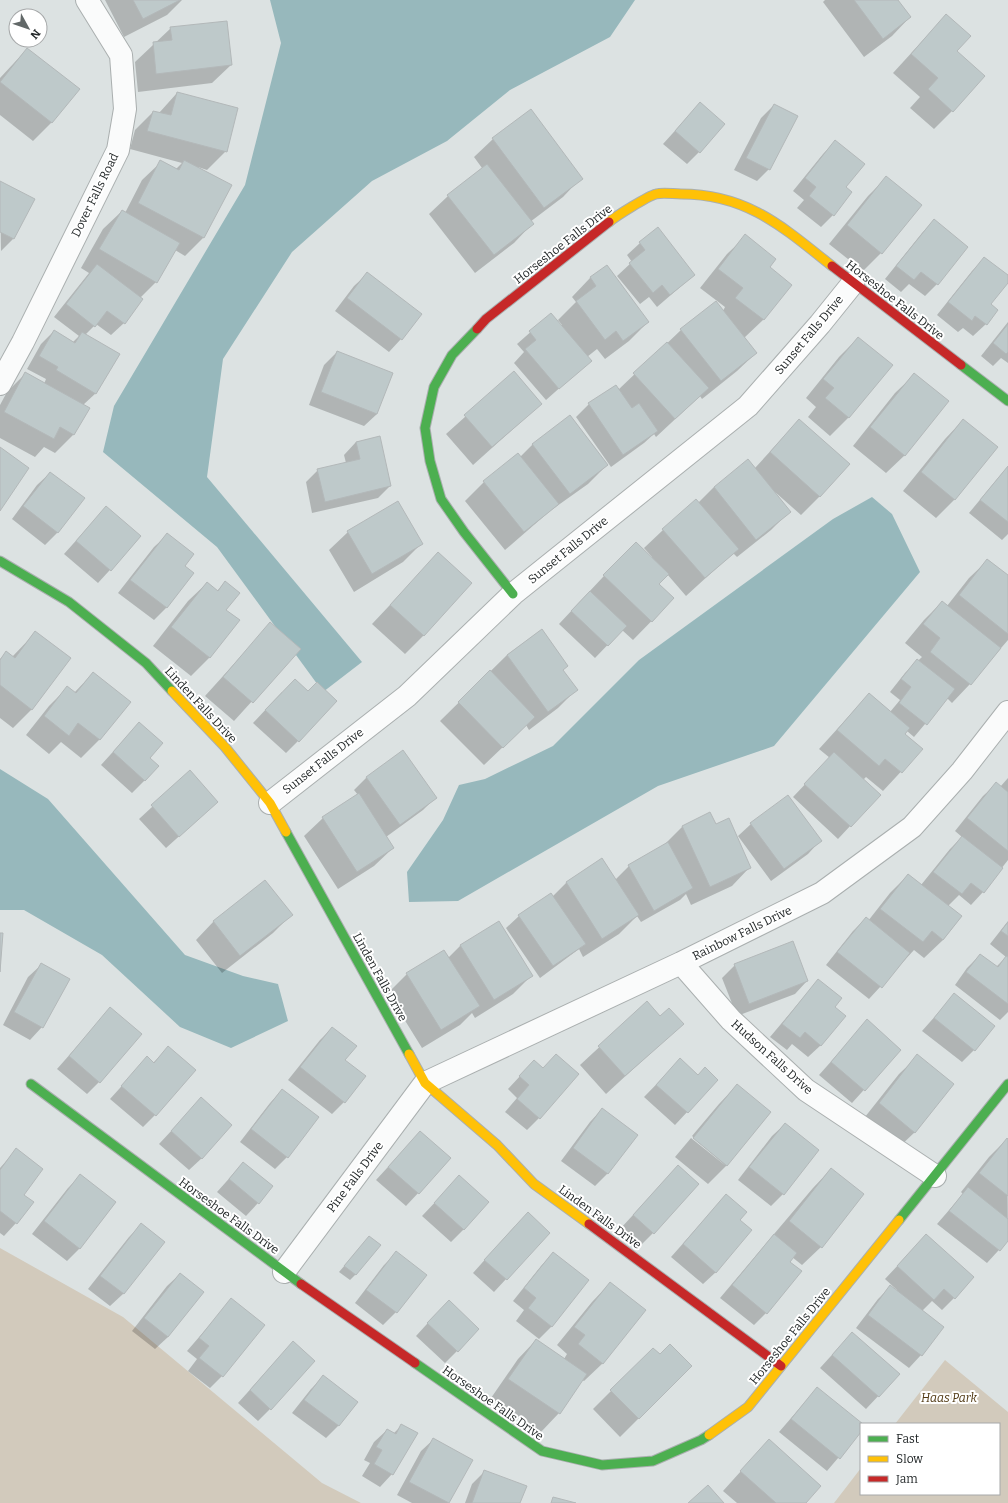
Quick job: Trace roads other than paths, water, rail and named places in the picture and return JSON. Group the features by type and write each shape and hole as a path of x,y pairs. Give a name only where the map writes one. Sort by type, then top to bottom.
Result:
{"street":[{"name":"Dover Falls Road","path":"0,384 23,342 118,150 125,109 121,55 87,0"},
{"name":"Horseshoe Falls Drive","path":"514,594 464,532 441,499 430,461 425,428 434,387 452,355 486,319 611,220 656,194 698,194 727,199 755,210 789,232 853,283 1008,401"},
{"name":"Sunset Falls Drive","path":"270,804 407,696 514,594 748,406 820,324 853,283"},
{"name":"Linden Falls Drive","path":"0,561 69,602 146,662 225,747 270,804 425,1083 497,1145 534,1184 781,1366"},
{"name":"Rainbow Falls Drive","path":"425,1083 681,963 822,893 912,827 962,771 1008,712"},
{"name":"Hudson Falls Drive","path":"681,963 731,1020 806,1090 935,1176"},
{"name":"Pine Falls Drive","path":"284,1272 425,1083"},
{"name":"Horseshoe Falls Drive","path":"31,1084 284,1272 542,1451 602,1465 653,1461 701,1440 748,1407 1008,1084"}],"water":[{"path":"270,0 635,0 610,37 510,90 447,141 372,181 292,252 223,359 207,477 362,662 323,692 217,547 103,452 114,406 245,185 281,43"},
{"path":"872,497 892,514 920,572 774,746 658,786 458,901 409,902 407,872 443,820 459,785 485,779 553,746 639,660 833,519"},
{"path":"0,769 48,799 185,955 243,976 278,984 288,1021 231,1048 180,1027 102,955 24,910 0,910"}],"park label":[{"name":"Haas Park","path":"949,1398"}]}
